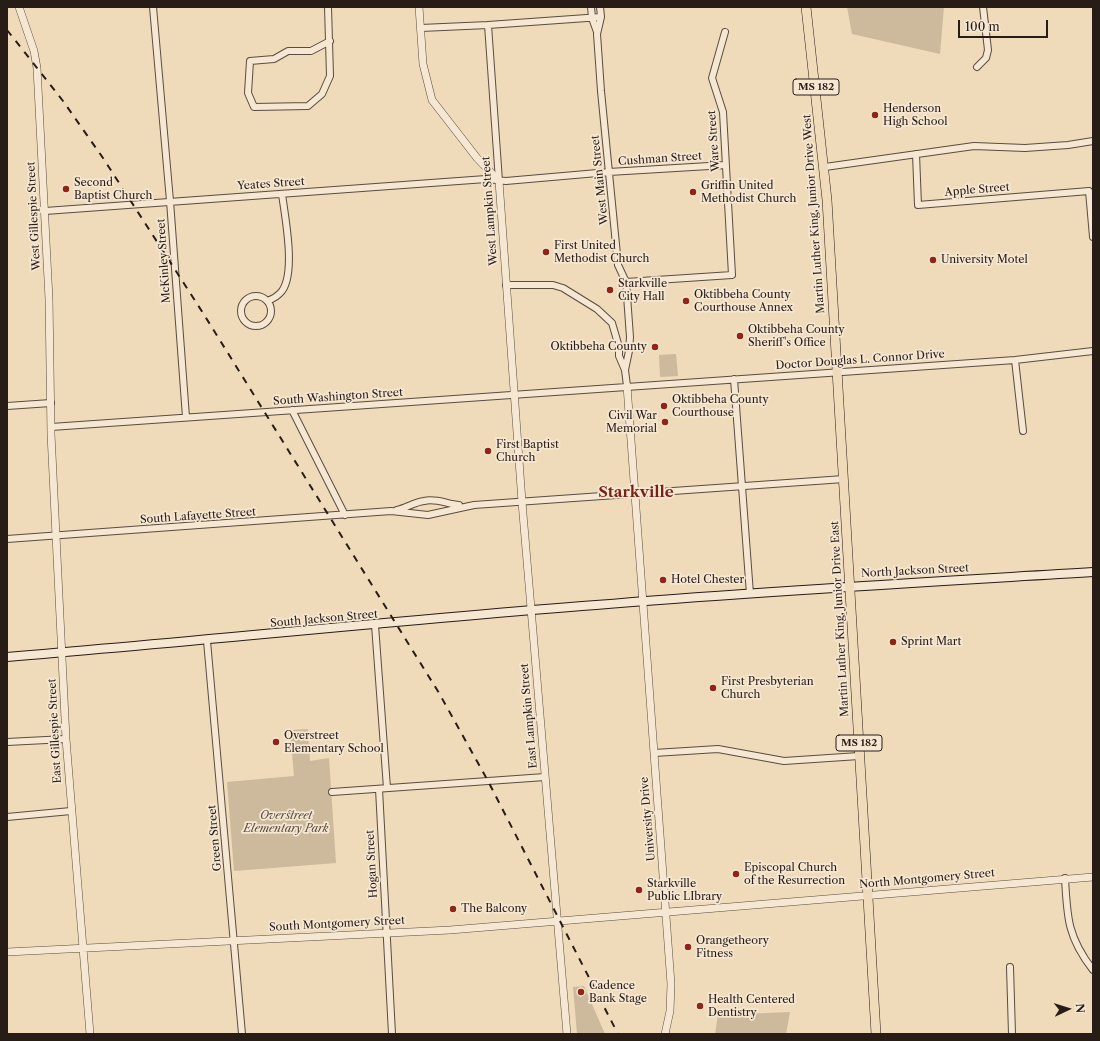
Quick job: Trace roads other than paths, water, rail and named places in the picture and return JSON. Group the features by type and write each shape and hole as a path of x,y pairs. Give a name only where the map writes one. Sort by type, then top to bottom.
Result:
{"main road":[{"name":"Martin Luther King, Junior Drive West","path":"806,7 825,167 837,371"},
{"name":"Martin Luther King, Junior Drive East","path":"837,371 876,1034"},
{"name":"North Jackson Street","path":"643,601 850,586 1093,572"},
{"name":"South Jackson Street","path":"7,657 207,641 531,610 643,601"}],"street":[{"name":"West Gillespie Street","path":"19,7 34,51 36,62 49,299 51,427"},
{"name":"McKinley Street","path":"153,7 170,201 186,417"},
{"path":"328,7 330,41 330,76 322,94 308,106 254,107 248,93 250,61 274,59 288,51 311,51 330,41"},
{"path":"419,7 423,64 432,100 478,158 499,181"},
{"name":"West Main Street","path":"591,7 592,18 597,34 618,265 626,282 630,337 626,370 627,386"},
{"name":"West Main Street","path":"597,34 601,17 600,7"},
{"path":"977,67 986,58 988,50 983,7"},
{"path":"421,28 601,17"},
{"name":"West Lampkin Street","path":"488,25 515,396"},
{"name":"Ware Street","path":"626,282 732,275 724,112 712,78 725,32"},
{"path":"825,167 974,146 1025,148 1093,141"},
{"name":"Apple Street","path":"916,154 918,205 1089,191 1093,237"},
{"name":"Cushman Street","path":"499,181 609,172 726,165"},
{"name":"Yeates Street","path":"45,211 486,179 499,181"},
{"path":"267,301 274,298 283,290 289,275 282,194"},
{"path":"506,285 542,284 563,288 609,318 612,323 619,347 619,356 626,370"},
{"path":"253,296 263,298 267,301 270,305 270,314 265,323 256,326 247,323 242,315 242,305 245,301 253,296"},
{"path":"619,347 628,347"},
{"name":"Doctor Douglas L. Connor Drive","path":"627,386 1014,360 1093,351"},
{"path":"1014,360 1023,431"},
{"path":"734,379 750,594"},
{"name":"South Washington Street","path":"51,427 515,396 627,386"},
{"name":"University Drive","path":"627,386 667,913 672,994 667,1033"},
{"name":"East Lampkin Street","path":"515,396 520,502 531,610 554,894 559,922 568,1034"},
{"path":"7,406 51,403"},
{"path":"292,410 345,515"},
{"name":"East Gillespie Street","path":"51,427 66,739 90,1034"},
{"name":"South Lafayette Street","path":"7,539 391,511 412,506 424,500 448,504 474,505 844,479"},
{"path":"440,502 443,508 441,512"},
{"name":"South Lafayette Street","path":"391,511 428,515 474,505"},
{"path":"412,506 413,513"},
{"path":"375,625 387,788"},
{"name":"Green Street","path":"207,641 242,1034"},
{"path":"7,742 66,739"},
{"path":"654,752 718,749 784,762 859,756"},
{"path":"332,792 545,777"},
{"name":"Hogan Street","path":"379,789 392,1034"},
{"path":"7,817 71,811"},
{"name":"North Montgomery Street","path":"667,913 1064,878 1093,877"},
{"path":"1064,878 1067,912 1071,932 1080,954 1093,970"},
{"name":"South Montgomery Street","path":"7,952 386,933 559,922 667,913"},
{"path":"1010,967 1012,1034"}],"railway":[{"path":"7,30 63,101 103,158 203,313 439,693 488,781 618,1034"}],"place":[{"name":"Henderson High School","path":"875,115"},
{"name":"Second Baptist Church","path":"66,189"},
{"name":"Griffin United Methodist Church","path":"693,192"},
{"name":"First United Methodist Church","path":"546,252"},
{"name":"University Motel","path":"933,260"},
{"name":"Starkville City Hall","path":"610,290"},
{"name":"Oktibbeha County Courthouse Annex","path":"686,301"},
{"name":"Oktibbeha County Sheriff's Office","path":"740,336"},
{"name":"Oktibbeha County","path":"655,347"},
{"name":"Oktibbeha County Courthouse","path":"664,406"},
{"name":"Civil War Memorial","path":"665,422"},
{"name":"First Baptist Church","path":"488,451"},
{"name":"Hotel Chester","path":"663,580"},
{"name":"Sprint Mart","path":"893,642"},
{"name":"First Presbyterian Church","path":"713,688"},
{"name":"Overstreet Elementary School","path":"276,742"},
{"name":"Episcopal Church of the Resurrection","path":"736,874"},
{"name":"Starkville Public LIbrary","path":"639,890"},
{"name":"The Balcony","path":"453,909"},
{"name":"Orangetheory Fitness","path":"688,947"},
{"name":"Cadence Bank Stage","path":"581,992"},
{"name":"Health Centered Dentistry","path":"700,1006"}],"district":[{"name":"Starkville","path":"636,493"}],"park label":[{"name":"Overstreet Elementary Park","path":"286,822"}]}
